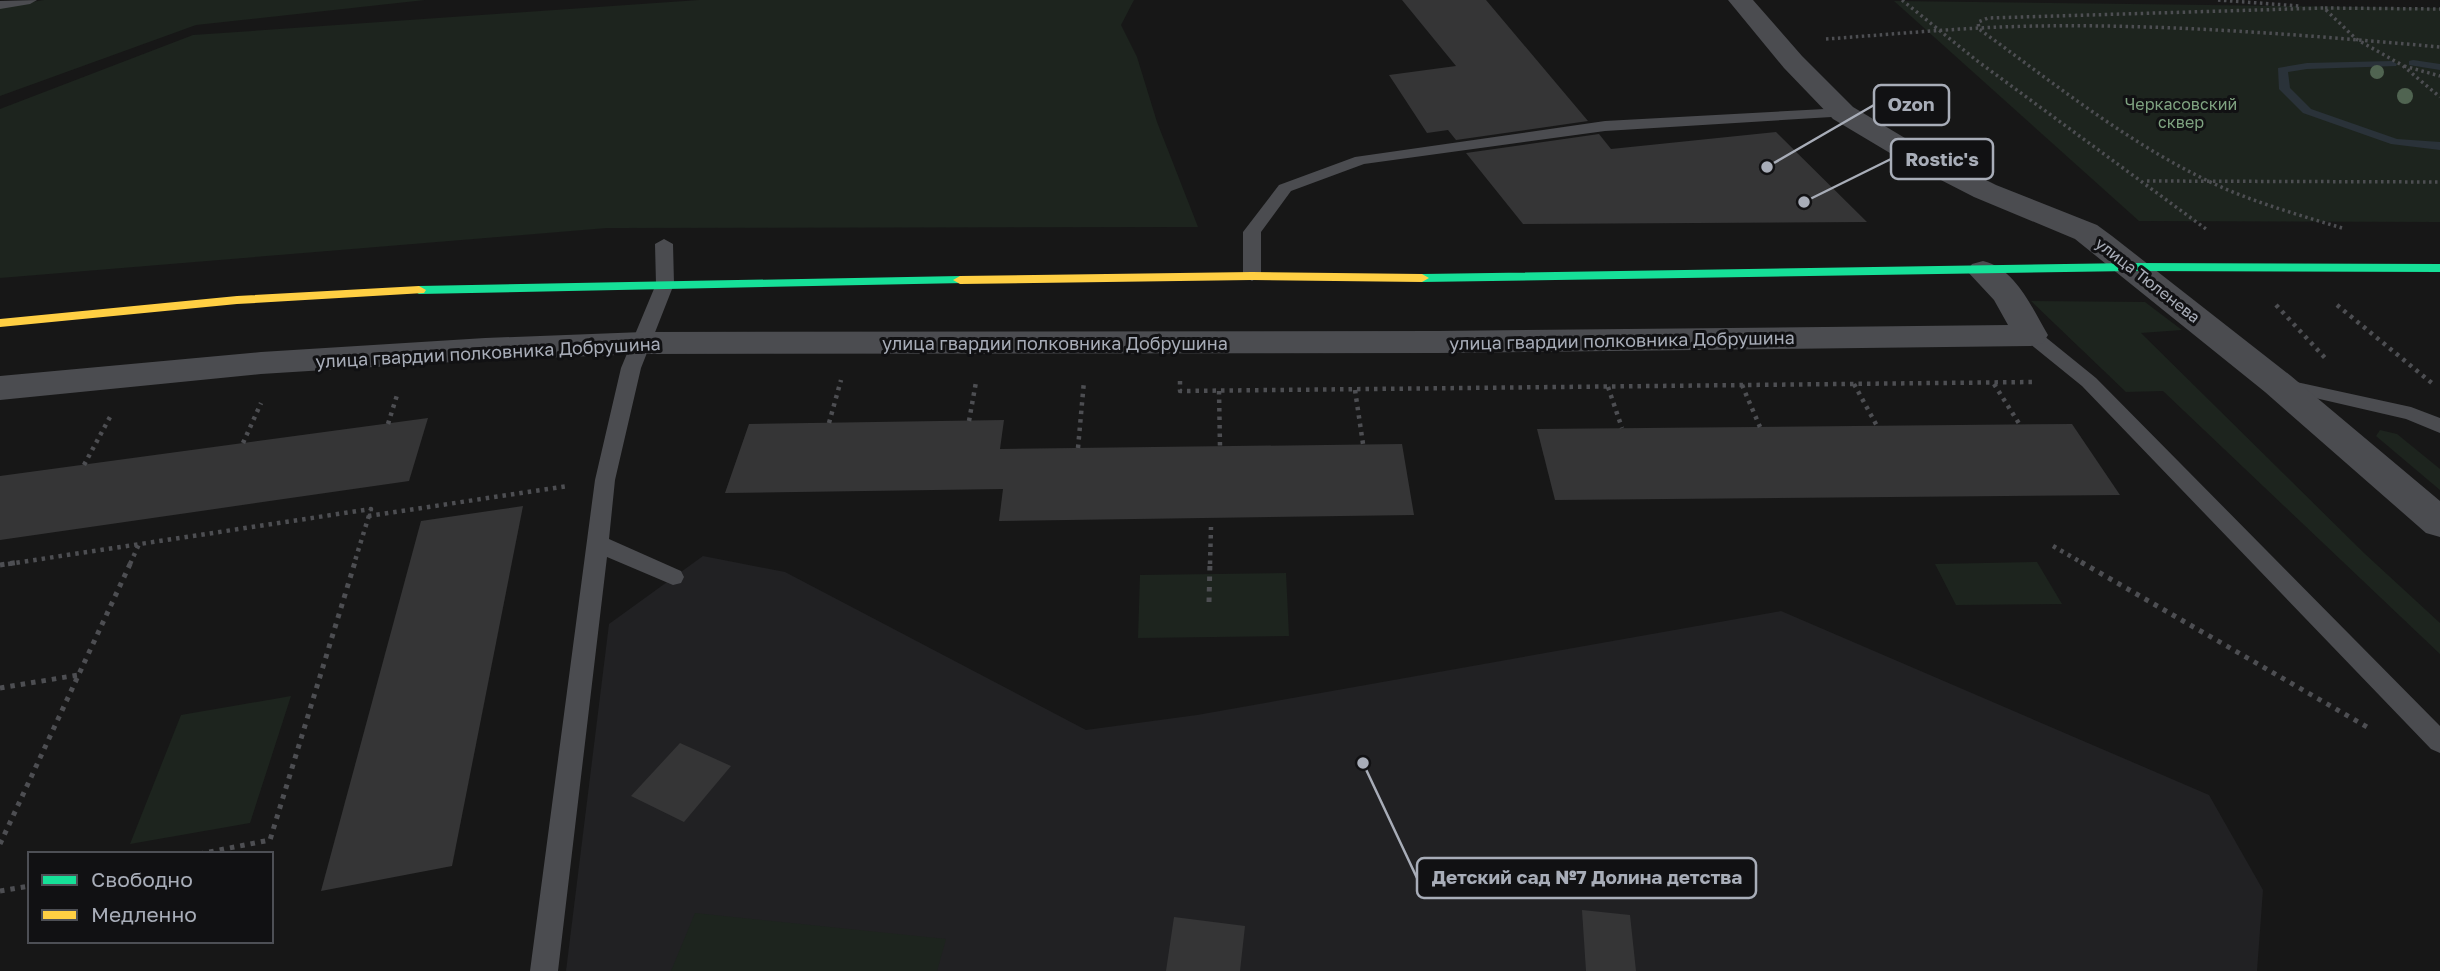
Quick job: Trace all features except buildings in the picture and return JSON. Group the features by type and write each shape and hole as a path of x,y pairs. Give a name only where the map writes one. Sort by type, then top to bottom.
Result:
{"street":[{"name":"улица Тюленева","path":"1740,0 1793,62 1843,113 1910,153 1985,191 2086,232 2278,384 2440,523"},
{"path":"0,323 237,300 445,288 1252,276 1423,278 2132,267 2440,268"},
{"path":"1983,271 2008,295 2031,335"},
{"name":"улица гвардии полковника Добрушина","path":"0,388 261,363 485,349 643,343 1411,342 2031,335"}],"lane":[{"path":"0,5 30,0"},
{"path":"1252,276 1252,232 1285,188 1361,160 1605,126 1843,113"},
{"path":"544,971 556,894 605,480 631,368 665,284 664,244"},
{"path":"2031,335 2089,382 2440,742"},
{"name":"улица Тюленева","path":"2278,384 2411,414 2440,426"},
{"path":"596,542 673,578"}],"path":[{"path":"1902,0 1939,32 2145,181 2202,226"},
{"path":"2218,0 2324,8 2356,39 2402,65 2440,97"},
{"path":"2353,231 2270,206 2207,180 2157,153 2094,113 1979,29 1978,22 1988,18 2324,8 2440,9"},
{"path":"1841,38 2069,26 2356,39 2440,47"},
{"path":"2402,65 2440,76"},
{"path":"2145,181 2440,182"},
{"path":"2328,298 2440,389"},
{"path":"829,422 844,369"},
{"name":"улица гвардии полковника Добрушина","path":"1180,378 1180,391 2089,382"},
{"path":"1078,448 1084,380"},
{"path":"388,424 401,381"},
{"path":"969,421 976,381"},
{"path":"1993,383 2020,425"},
{"path":"1854,384 1877,426"},
{"path":"1742,386 1760,427"},
{"path":"1608,387 1622,428"},
{"path":"1355,390 1363,444"},
{"path":"1219,391 1220,447"},
{"path":"243,443 262,400"},
{"path":"84,464 114,409"},
{"path":"368,516 605,480"},
{"path":"0,565 371,509 270,840 209,852"},
{"path":"1209,602 1211,527"},
{"path":"0,844 139,544"},
{"path":"2053,546 2379,734"},
{"path":"0,688 78,675"},
{"path":"0,891 28,886"}],"shaded area":[{"path":"703,556 785,572 1086,730 1197,715 1781,611 2209,795 2263,890 2257,971 566,971 609,624"}],"green space":[{"path":"44,0 425,0 196,25 0,96 0,7"},
{"path":"699,0 1134,0 1121,25 1137,57 1157,122 1198,227 607,228 0,278 0,109 193,35"},
{"name":"Черкасовский сквер","path":"1894,1 2440,8 2440,222 2139,221"},
{"path":"2031,301 2145,302 2182,330 2141,333 2364,553 2440,623 2440,654 2163,391 2126,392"},
{"path":"2380,430 2397,434 2440,469 2440,490 2376,436"},
{"path":"2037,562 2062,604 1956,605 1935,564"},
{"path":"1286,573 1289,636 1138,638 1140,575"},
{"path":"291,696 250,823 130,844 181,715"},
{"path":"695,913 946,939 937,971 671,971"}],"waterway":[{"path":"2413,63 2440,67"},
{"path":"2392,64 2307,66 2282,70 2285,89 2307,111 2395,142 2440,146"}],"traffic: fast":[{"path":"1422,278 2131,267 2440,268"},
{"path":"419,290 960,280"}],"traffic: slow":[{"path":"960,280 1252,276 1422,278"},
{"path":"0,323 237,300 419,290"}],"place":[{"name":"Ozon","path":"1767,167"},
{"name":"Rostic's","path":"1804,202"},
{"name":"Детский сад №7 Долина детства","path":"1363,763"}]}
